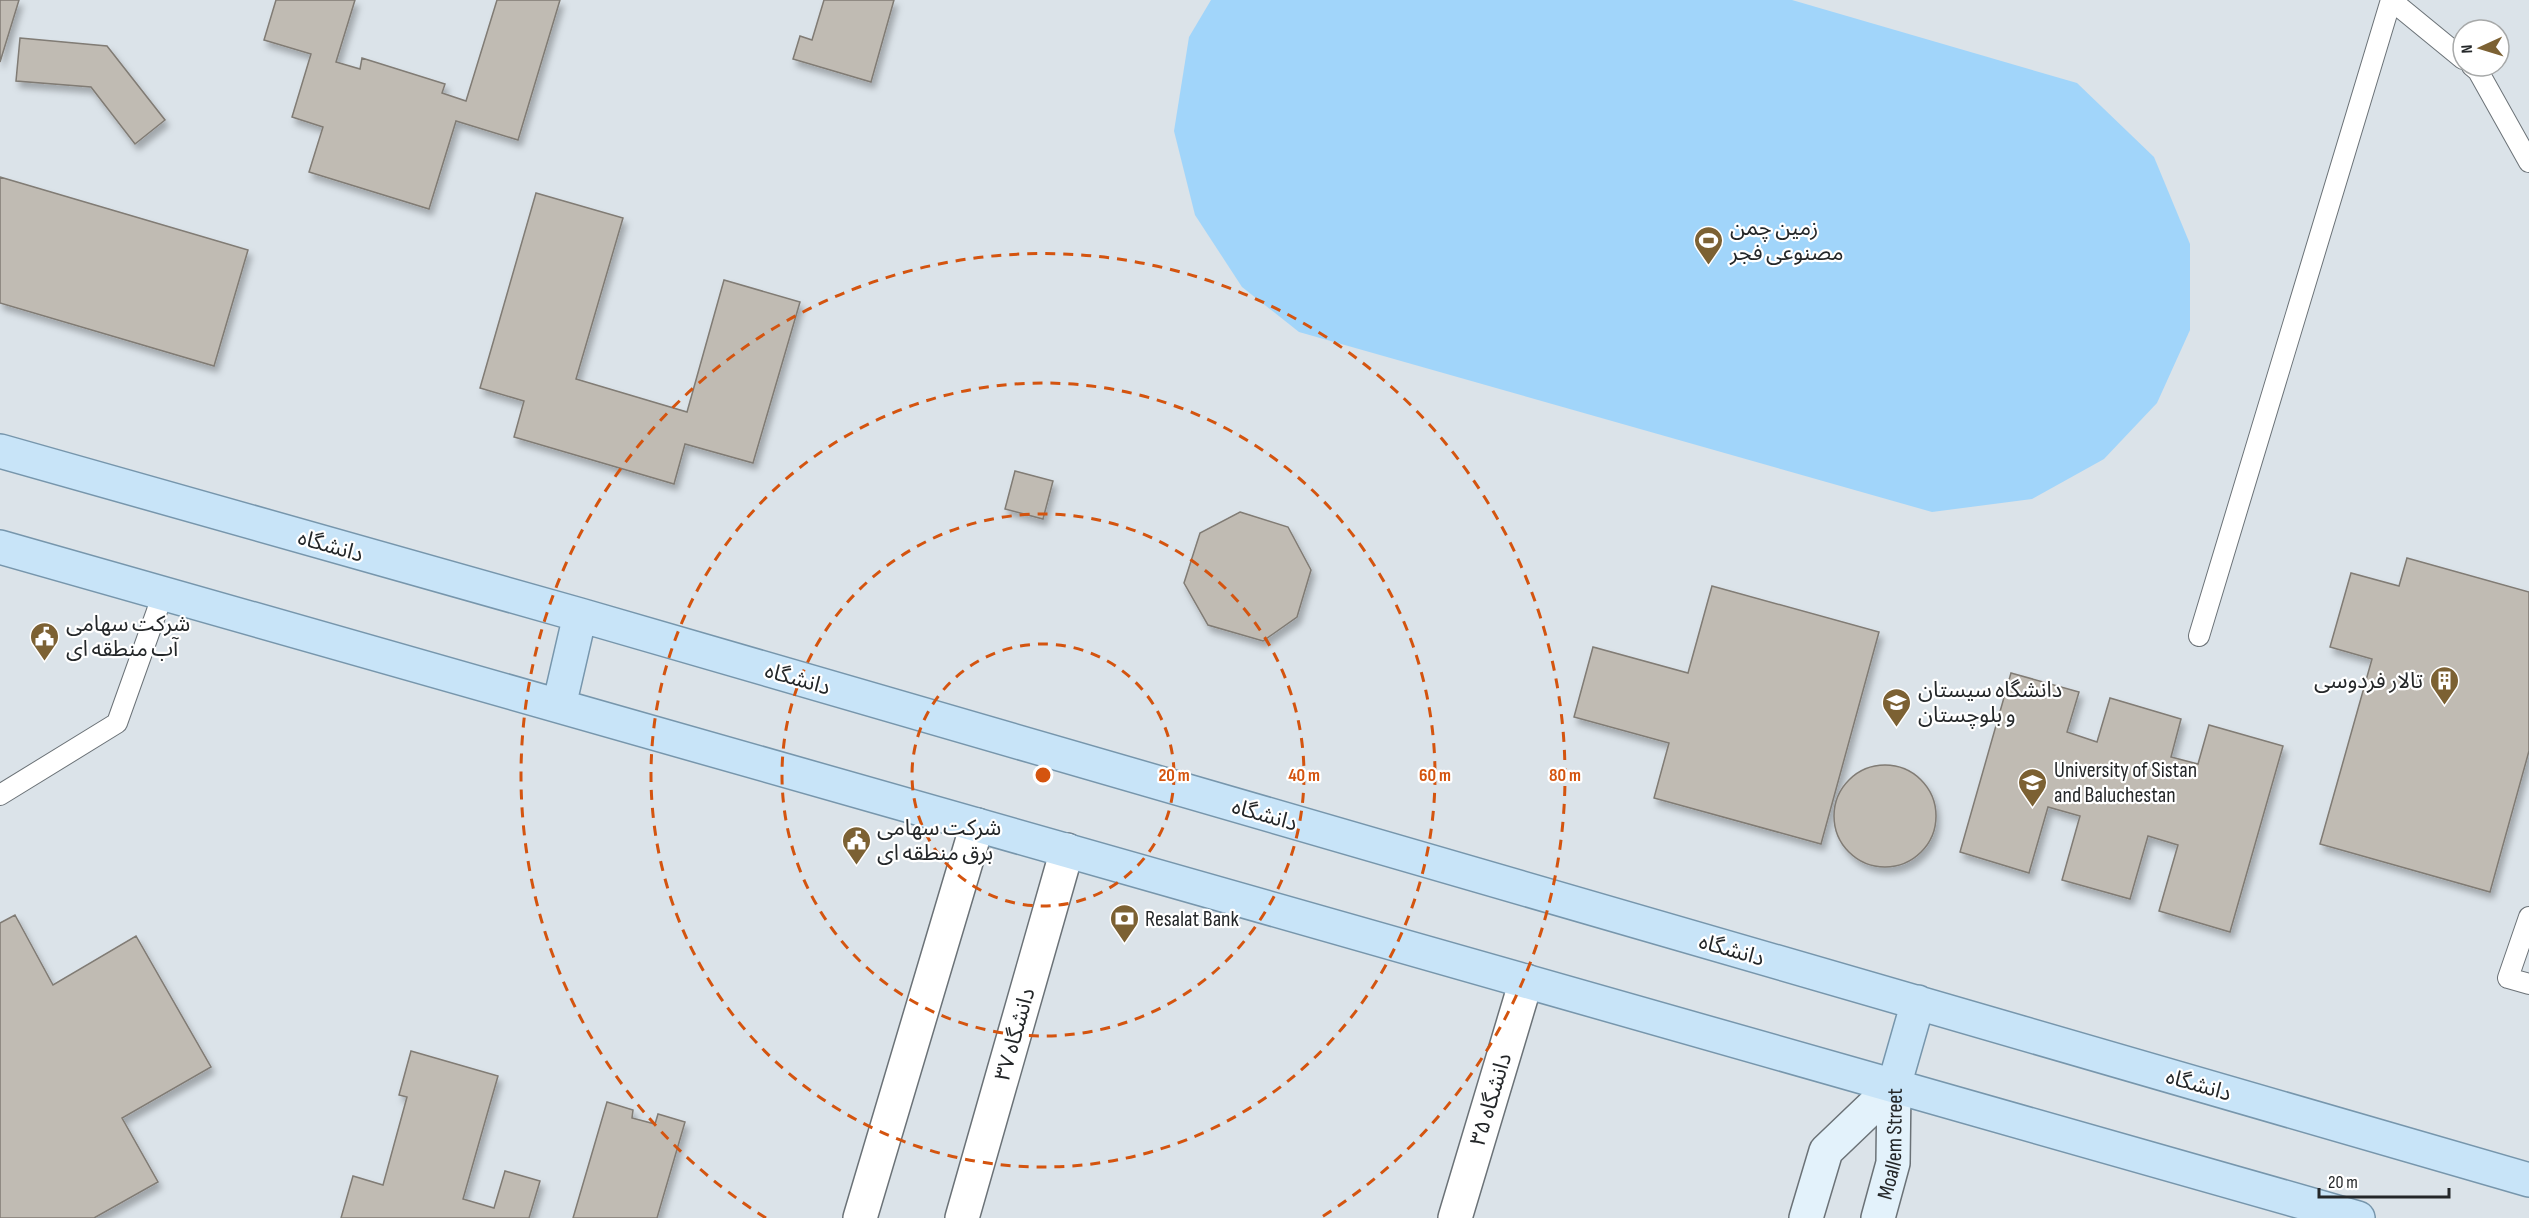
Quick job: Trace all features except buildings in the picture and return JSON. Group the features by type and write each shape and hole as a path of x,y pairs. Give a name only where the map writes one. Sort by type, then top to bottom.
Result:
{"main road":[{"name":"دانشگاه","path":"0,451 580,615 2529,1180"},
{"path":"0,547 2358,1218"},
{"path":"559,706 580,615"},
{"path":"1894,1086 1918,1002"},
{"name":"Moallem Street","path":"1806,1218 1826,1151 1894,1086"},
{"name":"Moallem Street","path":"1878,1218 1893,1163 1894,1086"}],"street":[{"path":"860,1218 977,825"},
{"name":"دانشگاه ۳۷","path":"962,1218 1067,850"},
{"name":"دانشگاه ۳۵","path":"1455,1218 1526,981"}],"lane":[{"path":"2199,636 2391,0 2451,49"},
{"path":"2482,78 2529,162"},
{"path":"0,795 117,723 158,592"},
{"path":"2529,917 2508,978 2529,984"}],"shaded area":[{"name":"زمین چمن مصنوعی فجر","path":"1211,0 1792,0 2077,83 2154,157 2190,244 2190,330 2157,403 2104,459 2032,499 1932,512 1299,332 1242,287 1195,215 1174,131 1189,37"}],"place":[{"name":"زمین چمن مصنوعی فجر","path":"1709,266"},
{"name":"شرکت سهامی آب منطقه ای","path":"45,662"},
{"name":"تالار فردوسی","path":"2444,706"},
{"name":"دانشگاه سیستان و بلوچستان","path":"1897,728"},
{"name":"University of Sistan and Baluchestan","path":"2033,808"},
{"name":"شرکت سهامی برق منطقه ای","path":"856,866"},
{"name":"Resalat Bank","path":"1124,944"}]}
